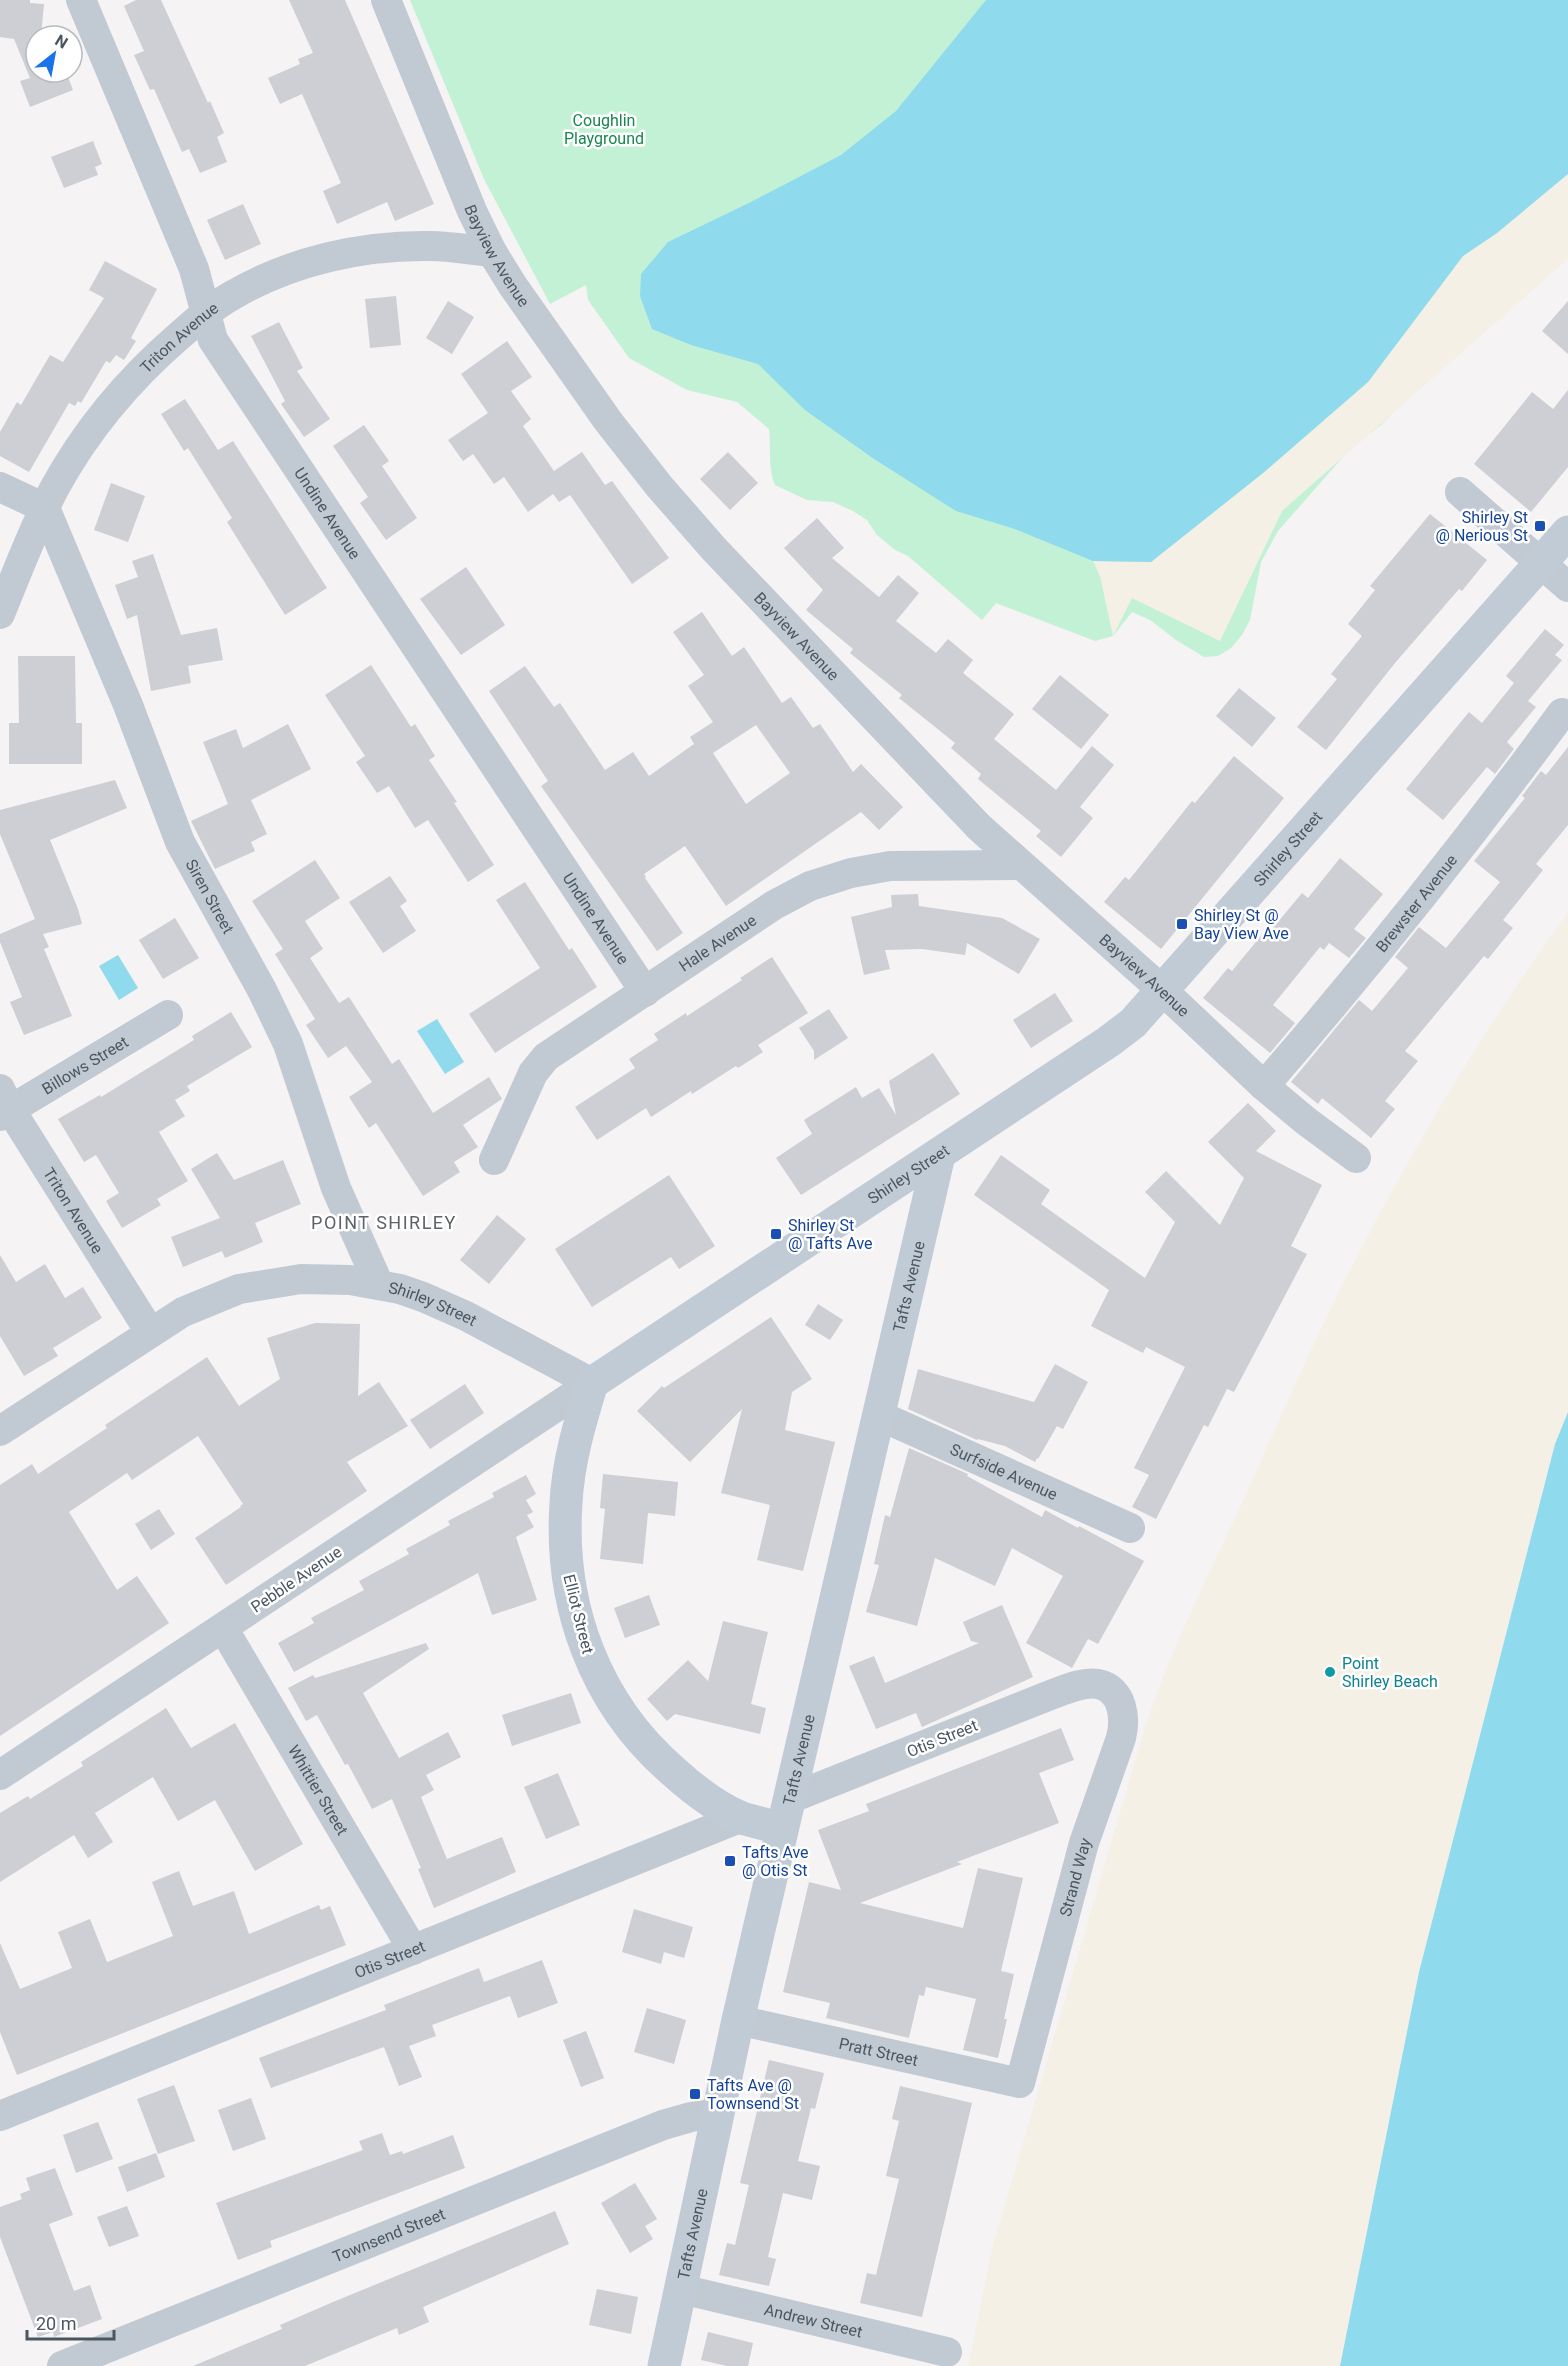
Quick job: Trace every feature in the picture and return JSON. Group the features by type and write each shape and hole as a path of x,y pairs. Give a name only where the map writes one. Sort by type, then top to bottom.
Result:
{"main road":[{"name":"Shirley Street","path":"592,1383 1117,1036 1139,1016 1568,532"},
{"name":"Tafts Avenue","path":"664,2366 738,2020 939,1155"},
{"name":"Elliot Street","path":"592,1383 572,1457 566,1502 567,1571 583,1640 591,1662 613,1703 639,1738 697,1792 742,1818"},
{"path":"742,1818 785,1814"}],"street":[{"name":"Undine Avenue","path":"81,0 194,269 213,340 645,992"},
{"name":"Bayview Avenue","path":"386,0 472,211 492,252 513,286 608,421 689,522 946,794 1264,1086 1356,1158"},
{"name":"Triton Avenue","path":"0,614 45,508 81,445 110,405 151,361 205,313 234,294 272,276 311,262 352,252 392,247 431,246 492,252"},
{"path":"0,487 45,508"},
{"path":"1460,492 1568,587"},
{"name":"Siren Street","path":"45,508 128,705 180,842 262,990 288,1044 336,1188 379,1285"},
{"name":"Brewster Avenue","path":"1264,1086 1349,987 1451,862 1562,713"},
{"name":"Hale Avenue","path":"494,1160 532,1073 539,1064 774,904 830,879 890,866 1021,865"},
{"name":"Billows Street","path":"3,1105 168,1014"},
{"name":"Triton Avenue","path":"3,1105 150,1332"},
{"name":"Shirley Street","path":"0,1431 183,1312 224,1294 269,1283 301,1279 335,1278 400,1289 435,1302 592,1383"},
{"name":"Pebble Avenue","path":"0,1775 592,1383"},
{"name":"Surfside Avenue","path":"878,1415 1130,1528"},
{"name":"Whittier Street","path":"223,1628 413,1950"},
{"name":"Otis Street","path":"785,1814 1048,1696 1079,1686 1097,1684"},
{"name":"Strand Way","path":"1020,2083 1084,1843 1124,1727 1124,1717 1118,1698 1104,1686 1097,1684"},
{"name":"Otis Street","path":"0,2116 742,1818"},
{"name":"Pratt Street","path":"738,2020 1020,2083"},
{"name":"Townsend Street","path":"62,2366 663,2125 682,2119 718,2113"},
{"name":"Andrew Street","path":"681,2289 946,2352"}],"green space":[{"name":"Coughlin Playground","path":"410,0 1568,0 1568,174 1497,233 1416,389 1382,424 1350,449 1278,531 1261,562 1250,620 1242,635 1231,648 1218,656 1204,657 1176,640 1150,620 1132,612 1113,636 1095,641 996,603 982,620 908,556 895,550 877,535 867,520 833,502 807,500 775,485 771,465 769,429 737,402 687,390 629,358 588,300 586,285 550,304 484,179"}],"sand":[{"path":"1568,174 1568,259 1282,511 1220,641 1132,598 1113,636 1100,576 1093,561 1151,562 1263,473 1368,382 1463,256 1497,233"},
{"name":"Point Shirley Beach","path":"1568,912 1568,1412 1555,1444 1419,1972 1340,2366 968,2366 993,2245 1146,1724 1168,1664 1310,1352 1374,1224 1452,1087 1508,998"}],"water":[{"path":"986,0 1568,0 1568,174 1497,233 1463,256 1368,382 1263,473 1151,562 1093,561 1015,529 956,511 874,459 805,410 758,364 691,345 652,329 640,296 641,274 668,242 841,155 896,111"},
{"path":"118,955 138,988 119,1000 99,966"},
{"path":"437,1019 464,1062 445,1074 417,1031"},
{"path":"1568,1412 1568,2366 1340,2366 1419,1972 1555,1444"}],"building":[{"path":"0,0 30,0 30,3 44,4 42,24 24,24 24,63 14,39 0,37"},
{"path":"136,0 161,0 224,133 217,137 227,162 200,173 189,149 182,152 154,89 150,90 134,55 144,51 124,6"},
{"path":"289,0 345,0 434,204 395,221 387,202 337,224 323,191 341,183 302,94 280,104 268,78 300,64 298,59 313,53"},
{"path":"24,80 24,84 71,84 73,90 30,107 20,81"},
{"path":"93,141 102,164 95,167 98,175 64,188 51,157"},
{"path":"243,204 261,244 225,260 207,220"},
{"path":"105,261 157,289 131,338 136,341 124,360 116,355 110,363 106,361 81,403 78,401 75,406 69,403 29,472 0,456 0,432 17,402 21,405 50,355 63,362 104,298 89,290"},
{"path":"396,296 401,345 370,348 365,299"},
{"path":"448,301 474,317 452,354 426,338"},
{"path":"1568,301 1568,354 1542,331"},
{"path":"279,322 303,368 297,371 330,419 304,437 281,404 285,401 251,336"},
{"path":"507,341 532,377 511,391 531,419 523,426 554,471 582,452 605,485 612,481 669,558 632,584 570,495 559,502 553,494 528,512 504,477 494,484 473,454 463,461 448,440 488,413 461,374"},
{"path":"1568,390 1568,467 1531,512 1474,464 1532,392 1553,409"},
{"path":"185,399 218,450 233,441 327,588 285,615 227,522 232,518 188,448 184,451 161,414"},
{"path":"364,425 389,461 382,466 417,518 386,540 360,503 368,497 333,446"},
{"path":"728,452 758,483 730,510 700,479"},
{"path":"111,483 145,496 128,542 94,530"},
{"path":"1430,514 1487,560 1462,591 1459,589 1395,663 1326,750 1297,727 1337,679 1331,674 1362,636 1348,624 1375,590 1370,586"},
{"path":"817,518 844,548 832,558 879,597 898,575 919,593 896,621 936,653 948,639 973,660 963,673 1014,714 994,739 1056,790 1092,746 1114,765 1080,807 1093,818 1061,857 1036,836 1041,831 978,779 981,774 951,748 955,743 899,698 902,695 850,653 853,649 806,610 823,590 784,548"},
{"path":"153,554 181,635 217,628 223,660 188,666 191,683 151,691 137,615 127,619 115,585 138,577 132,561"},
{"path":"466,567 505,625 461,655 420,599"},
{"path":"702,612 732,656 744,647 782,703 791,697 813,728 820,724 853,772 861,764 903,807 879,830 861,812 726,906 685,846 644,874 683,933 657,951 541,786 548,781 489,691 525,666 554,707 560,703 605,770 633,752 649,776 694,744 690,737 713,722 688,686 704,675 673,632","holes":["756,725 790,773 746,804 713,753"]},
{"path":"1545,629 1564,645 1555,655 1562,660 1528,701 1536,707 1507,742 1514,749 1495,774 1487,767 1443,820 1406,789 1469,712 1482,723 1514,683 1506,676"},
{"path":"18,656 75,656 76,723 82,723 82,764 9,764 9,723 19,723"},
{"path":"371,665 411,727 415,724 435,756 429,760 494,865 468,882 428,820 415,828 389,786 377,793 356,762 365,756 325,695"},
{"path":"1060,675 1109,715 1081,749 1032,709"},
{"path":"1239,688 1276,718 1252,747 1216,716"},
{"path":"288,724 311,769 251,800 267,834 251,842 255,851 215,869 191,821 228,804 203,742 236,729 243,748"},
{"path":"1568,747 1568,825 1536,864 1543,870 1503,920 1513,928 1488,959 1484,956 1405,1051 1418,1061 1385,1101 1395,1109 1371,1138 1322,1098 1318,1104 1291,1082 1359,1000 1372,1011 1408,968 1395,957 1419,927 1446,948 1500,882 1474,861 1525,798 1522,796 1541,771 1546,775"},
{"path":"1234,756 1284,798 1161,949 1104,902 1125,877 1129,880 1192,801 1195,803"},
{"path":"115,780 127,808 50,840 82,924 43,934 49,947 44,949 72,1016 24,1035 10,1002 22,997 0,942 0,934 35,919 0,834 0,810"},
{"path":"1340,858 1383,894 1354,929 1366,938 1349,958 1329,943 1324,950 1320,947 1273,1005 1295,1023 1270,1053 1203,998 1228,968 1232,971 1265,931 1268,934 1302,893 1308,898"},
{"path":"315,860 340,898 305,921 323,949 310,958 339,1003 349,997 392,1064 399,1059 433,1113 489,1077 502,1099 463,1125 478,1147 454,1162 460,1172 423,1196 376,1123 369,1128 349,1097 372,1082 346,1046 328,1058 306,1025 315,1019 275,954 283,949 252,901"},
{"path":"390,876 407,901 400,906 416,931 383,953 349,902"},
{"path":"525,882 569,950 572,948 597,987 495,1053 469,1014 540,968 496,900"},
{"path":"918,894 919,906 1002,918 1040,939 1019,974 967,943 965,955 922,949 885,950 890,969 864,975 851,917 892,907 891,895"},
{"path":"175,918 199,958 163,979 139,940"},
{"path":"772,957 808,1013 758,1045 763,1052 738,1068 736,1066 692,1094 691,1091 651,1117 646,1108 597,1140 575,1107 635,1068 629,1059 658,1040 654,1034 686,1013 687,1016"},
{"path":"1055,993 1073,1021 1031,1048 1013,1020"},
{"path":"829,1009 848,1038 814,1060 814,1051 799,1028"},
{"path":"231,1012 252,1047 187,1086 190,1091 175,1100 185,1116 159,1132 188,1181 157,1199 161,1205 122,1228 106,1201 119,1193 96,1155 84,1162 58,1119 100,1095 101,1097 194,1040 192,1036"},
{"path":"933,1053 960,1094 801,1195 776,1158 812,1134 804,1120 856,1087 862,1098 879,1088 896,1115 889,1081"},
{"path":"1248,1103 1276,1131 1256,1151 1322,1185 1291,1246 1307,1254 1234,1392 1227,1389 1208,1427 1204,1425 1156,1519 1132,1507 1149,1475 1134,1468 1185,1367 1146,1347 1143,1353 1091,1326 1109,1290 974,1195 1001,1155 1050,1190 1041,1204 1145,1278 1175,1222 1145,1192 1166,1171 1220,1225 1244,1178 1208,1142"},
{"path":"217,1153 234,1180 283,1160 301,1204 255,1223 263,1242 225,1258 222,1251 183,1267 171,1237 220,1218 191,1169"},
{"path":"669,1175 715,1246 679,1269 671,1257 592,1307 555,1249"},
{"path":"497,1215 526,1239 489,1284 460,1260"},
{"path":"0,1255 16,1282 45,1264 65,1298 83,1287 102,1318 53,1348 58,1356 24,1376 0,1336"},
{"path":"818,1304 843,1320 830,1340 805,1325"},
{"path":"771,1317 812,1379 792,1392 785,1430 835,1442 803,1571 757,1560 770,1505 721,1493 742,1409 690,1462 637,1411 662,1386 664,1388"},
{"path":"315,1323 360,1324 358,1396 379,1382 408,1426 347,1462 367,1491 226,1585 195,1538 243,1504 198,1436 132,1480 127,1473 69,1512 117,1590 137,1576 169,1623 0,1736 0,1485 32,1464 38,1474 107,1428 105,1425 207,1357 239,1406 280,1379 267,1338"},
{"path":"1055,1364 1088,1382 1063,1429 1057,1426 1035,1462 1005,1446 977,1440 908,1409 918,1369 1034,1402"},
{"path":"465,1384 484,1413 430,1449 410,1420"},
{"path":"909,1448 968,1474 967,1476 1042,1517 1045,1510 1144,1561 1098,1644 1088,1639 1072,1668 1026,1643 1063,1576 1012,1548 995,1586 935,1558 917,1626 866,1612 879,1565 874,1564 885,1515 890,1517"},
{"path":"603,1474 678,1482 675,1516 648,1513 643,1564 600,1559 605,1509 600,1508"},
{"path":"526,1475 536,1494 526,1500 533,1512 527,1515 534,1527 516,1537 537,1600 492,1615 478,1573 294,1672 278,1643 314,1623 311,1618 364,1590 359,1581 409,1554 406,1549 450,1525 448,1521 494,1497 492,1493"},
{"path":"159,1509 175,1534 151,1550 135,1524"},
{"path":"649,1595 660,1625 625,1638 614,1608"},
{"path":"1002,1605 1033,1677 922,1727 916,1713 876,1729 849,1666 874,1656 885,1683 979,1643 971,1641 963,1622"},
{"path":"723,1621 768,1632 751,1704 766,1708 760,1734 675,1714 667,1721 647,1699 688,1660 708,1681"},
{"path":"426,1643 429,1649 363,1693 399,1758 448,1732 461,1757 426,1775 434,1790 421,1797 447,1859 502,1837 516,1872 434,1908 418,1869 421,1868 392,1799 372,1809 348,1764 345,1765 317,1715 306,1721 288,1688 313,1675 315,1678"},
{"path":"571,1693 581,1723 512,1746 502,1715"},
{"path":"166,1708 191,1748 235,1723 303,1844 255,1871 215,1800 178,1821 153,1777 95,1813 113,1842 88,1858 74,1835 0,1882 0,1813 28,1796 30,1799 83,1766 81,1762"},
{"path":"1061,1728 1074,1760 1039,1773 1059,1823 957,1862 962,1864 860,1903 963,1928 978,1868 1023,1878 1001,1971 1014,1974 998,2058 963,2050 976,1999 926,1987 924,1996 919,1995 909,2038 826,2018 830,2003 783,1992 809,1882 841,1890 818,1830 869,1811 866,1804"},
{"path":"558,1773 580,1825 546,1839 524,1787"},
{"path":"179,1871 193,1906 234,1891 249,1934 319,1905 321,1910 330,1906 346,1945 17,2075 0,2032 0,1943 20,1989 72,1968 58,1932 90,1919 107,1962 173,1936 152,1882"},
{"path":"634,1909 693,1927 684,1958 664,1952 661,1964 622,1952"},
{"path":"542,1960 558,2003 518,2018 510,1996 432,2025 436,2036 409,2046 422,2077 399,2086 384,2047 271,2088 259,2058 386,2010 384,2005 479,1968 484,1982"},
{"path":"647,2008 686,2020 674,2064 634,2052"},
{"path":"586,2031 604,2078 581,2087 563,2040"},
{"path":"769,2060 824,2073 815,2109 811,2108 798,2161 820,2166 812,2200 783,2193 768,2257 776,2259 769,2286 719,2275 727,2243 735,2245 749,2185 740,2183"},
{"path":"174,2085 195,2141 158,2154 137,2099"},
{"path":"900,2086 972,2103 922,2317 860,2303 867,2273 876,2275 899,2179 886,2176 899,2121 892,2119"},
{"path":"251,2098 266,2139 233,2151 218,2110"},
{"path":"98,2122 113,2159 76,2173 63,2135"},
{"path":"382,2133 390,2155 402,2151 403,2154 453,2135 465,2168 270,2241 272,2247 238,2260 216,2203 363,2150 359,2141"},
{"path":"156,2153 165,2177 127,2192 118,2167"},
{"path":"55,2168 73,2215 49,2224 74,2291 90,2285 102,2319 54,2337 53,2332 38,2337 0,2237 0,2207 22,2199 20,2194 30,2190 26,2178"},
{"path":"635,2183 657,2219 645,2226 653,2239 630,2253 601,2203"},
{"path":"127,2206 139,2236 109,2247 97,2217"},
{"path":"555,2211 569,2244 423,2307 429,2322 399,2335 397,2328 305,2366 193,2366 282,2329 280,2325 333,2302"},
{"path":"597,2289 638,2297 631,2334 589,2325"},
{"path":"708,2332 753,2343 748,2366 727,2366 701,2360"}],"place":[{"name":"Shirley St @ Nerious St","path":"1540,526"},
{"name":"Shirley St @ Bay View Ave","path":"1182,924"},
{"name":"Shirley St @ Tafts Ave","path":"776,1234"},
{"name":"Point Shirley Beach","path":"1330,1672"},
{"name":"Tafts Ave @ Otis St","path":"730,1861"},
{"name":"Tafts Ave @ Townsend St","path":"695,2094"}],"district":[{"name":"POINT SHIRLEY","path":"384,1223"}]}
